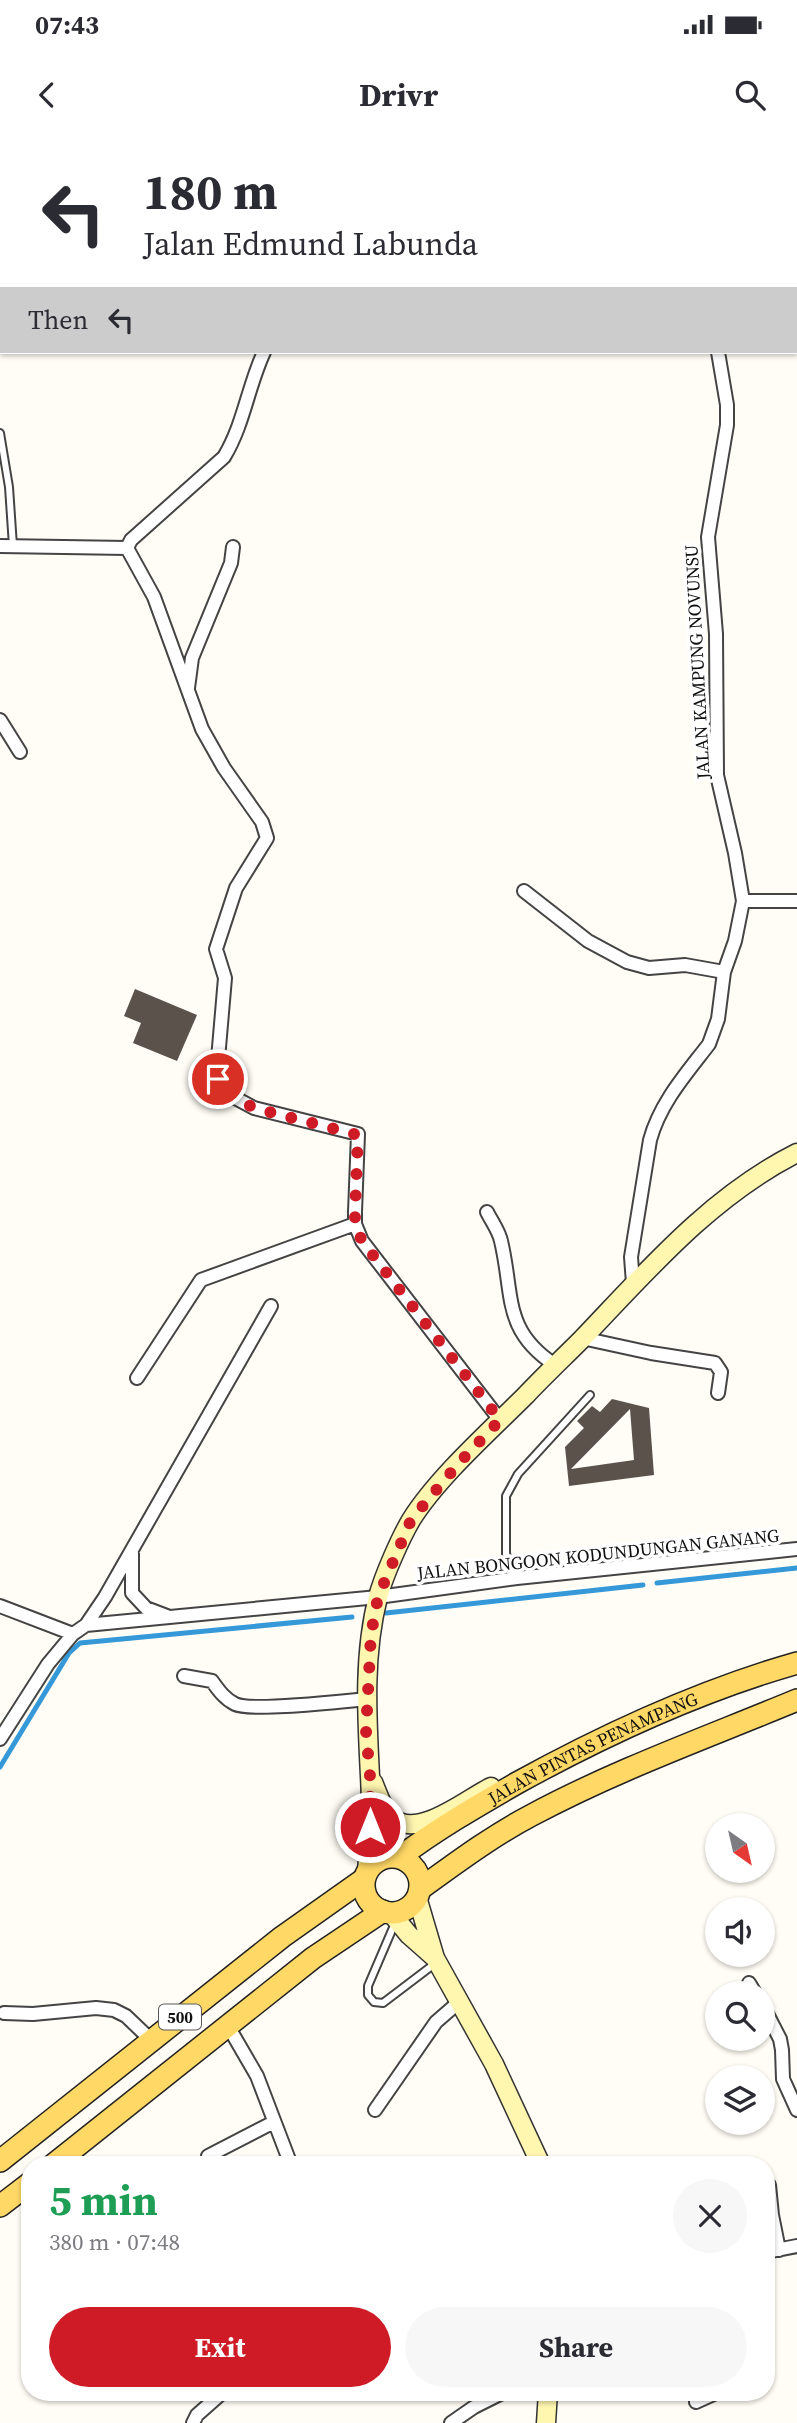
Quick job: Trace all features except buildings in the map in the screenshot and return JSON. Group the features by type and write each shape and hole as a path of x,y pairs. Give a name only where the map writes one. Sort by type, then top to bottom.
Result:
{"main road":[{"path":"436,1960 390,1915 375,1908 366,1895 370,1776 366,1731 371,1634 378,1597 411,1520 459,1463 634,1283 708,1214 749,1181 797,1153"},
{"name":"JALAN PINTAS PENAMPANG","path":"400,1857 443,1827 565,1757 684,1702 797,1662"},
{"name":"JALAN PINTAS PENAMPANG","path":"419,1893 488,1842 561,1800 797,1700"},
{"path":"370,1776 392,1818 410,1825 432,1820 482,1791 517,1775 540,1770"},
{"path":"400,1857 418,1873 419,1893 436,1960 494,2064 537,2156"},
{"name":"500","path":"0,2161 282,1937 366,1875 379,1860 400,1857"},
{"name":"500","path":"64,2156 313,1958 390,1915 406,1909 419,1893"},
{"path":"0,2206 21,2190"},
{"path":"546,2423 547,2401"}],"street":[{"path":"127,548 131,540 225,457 233,442 254,373 263,354"},
{"name":"JALAN KAMPUNG NOVUNSU","path":"634,1283 631,1257 655,1122 678,1085 709,1044 718,1019 724,972 735,941 743,901 717,775 716,634 708,537 727,425 725,391 718,354"},
{"path":"6,546 127,548"},
{"path":"187,688 192,658 231,563 233,547"},
{"path":"127,548 154,597 210,745 262,822 267,838 236,888 216,949 225,978 218,1079 226,1093 254,1108 358,1135 355,1224 362,1241 500,1420"},
{"path":"0,720 20,752"},
{"path":"524,891 587,941 627,962 649,968 685,965 724,972"},
{"path":"743,901 797,901"},
{"path":"487,1212 501,1238 511,1307 523,1334 536,1352 555,1365"},
{"path":"137,1378 201,1280 355,1224"},
{"path":"86,1625 105,1597 271,1306"},
{"path":"582,1338 650,1353 715,1363 721,1371 718,1393"},
{"path":"132,1549 132,1593 146,1608 170,1617"},
{"name":"JALAN BONGOON KODUNDUNGAN GANANG","path":"0,1739 48,1664 73,1633 86,1625 378,1597 517,1578 797,1549"},
{"path":"0,1606 73,1633"},
{"path":"184,1676 212,1681 224,1697 238,1706 282,1706 367,1699"},
{"path":"375,2110 436,2022 459,2002"},
{"path":"4,2013 33,2014 96,2008 114,2010 126,2016 151,2040"},
{"path":"228,2026 257,2076 287,2156"},
{"path":"775,2029 782,2050 783,2079 797,2110"},
{"path":"208,2156 274,2122"},
{"path":"775,2251 797,2246"},
{"path":"193,2423 197,2415 213,2401"},
{"path":"451,2423 486,2401"}],"lane":[{"path":"0,433 9,487 6,546"},
{"path":"517,1578 506,1554 506,1496 518,1474 590,1395"},
{"path":"390,1915 368,1986 368,1995 374,2003 383,2003 436,1960"}],"waterway":[{"path":"657,1583 797,1568"},
{"path":"386,1613 643,1585"},
{"path":"0,1767 69,1653 80,1643 352,1617"}],"route":[{"path":"218,1079 226,1093 254,1108 358,1135 355,1224 362,1241 500,1420 432,1493 411,1520 378,1597 371,1634 366,1731 370,1776 370,1827"}]}
